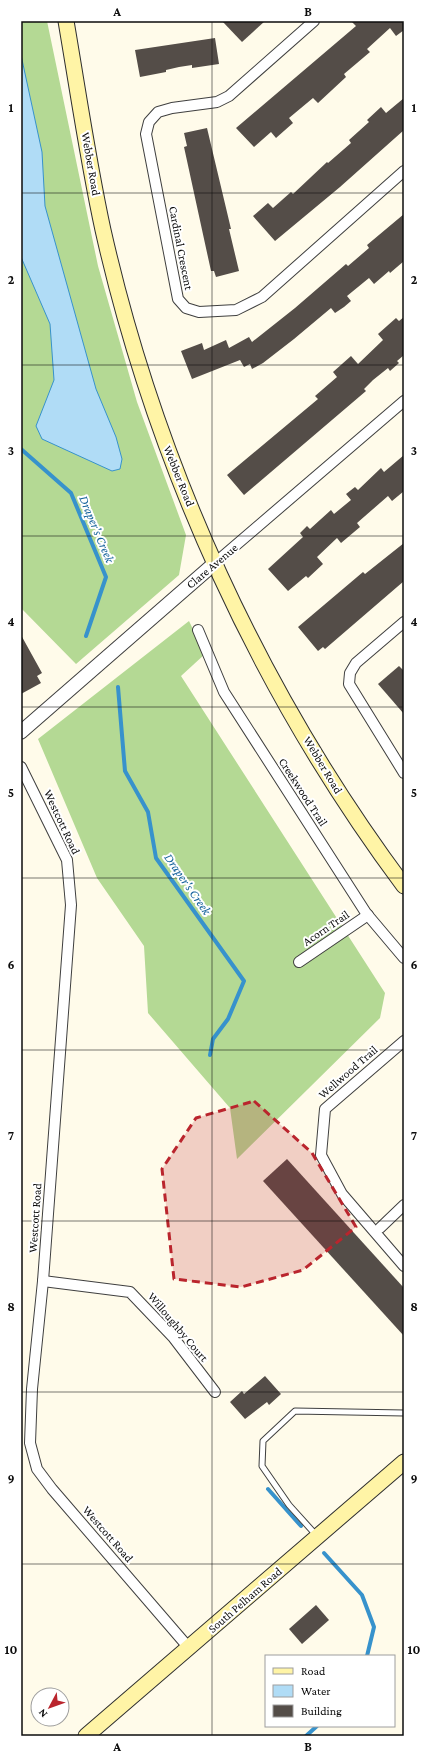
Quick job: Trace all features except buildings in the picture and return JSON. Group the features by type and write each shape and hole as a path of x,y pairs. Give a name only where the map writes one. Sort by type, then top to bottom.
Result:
{"main road":[{"name":"Webber Road","path":"66,21 94,187 117,285 139,365 169,450 215,563 252,641 294,717 340,794 375,848 404,886"},
{"name":"South Pelham Road","path":"86,1736 404,1462"}],"street":[{"name":"Cardinal Crescent","path":"314,21 229,96 217,102 158,112 149,122 146,134 178,299 186,308 199,312 236,310 250,304 262,297 404,171"},
{"name":"Clare Avenue","path":"21,732 404,401"},
{"path":"404,622 356,663 350,673 349,684 404,773"},
{"name":"Creekwood Trail","path":"198,630 224,692 368,915 404,958"},
{"name":"Westcott Road","path":"21,767 67,860 71,905 43,1281 32,1389 30,1443 36,1470 189,1648"},
{"name":"Acorn Trail","path":"299,962 368,915"},
{"name":"Wellwood Trail","path":"404,1041 325,1110 321,1155 342,1194 404,1266"},
{"path":"380,1228 404,1205"},
{"name":"Willoughby Court","path":"43,1281 130,1292 173,1337 215,1392"}],"lane":[{"path":"318,1536 289,1505 262,1466 263,1441 295,1411 404,1413"}],"highlighted area":[{"path":"254,1101 312,1153 356,1227 303,1270 241,1287 174,1279 162,1169 196,1118"}],"green space":[{"path":"21,21 47,21 98,266 137,402 186,535 179,575 76,664 21,608"},
{"path":"189,621 205,654 181,676 385,993 380,1018 237,1159 230,1108 148,1013 144,946 97,878 38,739"}],"water":[{"path":"21,55 42,152 45,206 96,389 116,437 122,459 120,469 112,471 42,439 36,426 54,380 50,324 21,257"}],"waterway":[{"name":"Draper's Creek","path":"21,449 71,493 106,577 86,636"},
{"name":"Draper's Creek","path":"118,687 125,771 148,812 156,858 244,981 228,1019 213,1039 210,1055"},
{"path":"268,1489 301,1526"},
{"name":"Draper's Creek","path":"324,1553 362,1595 374,1627 367,1655"},
{"name":"Draper's Creek","path":"306,1736 316,1727"}]}
